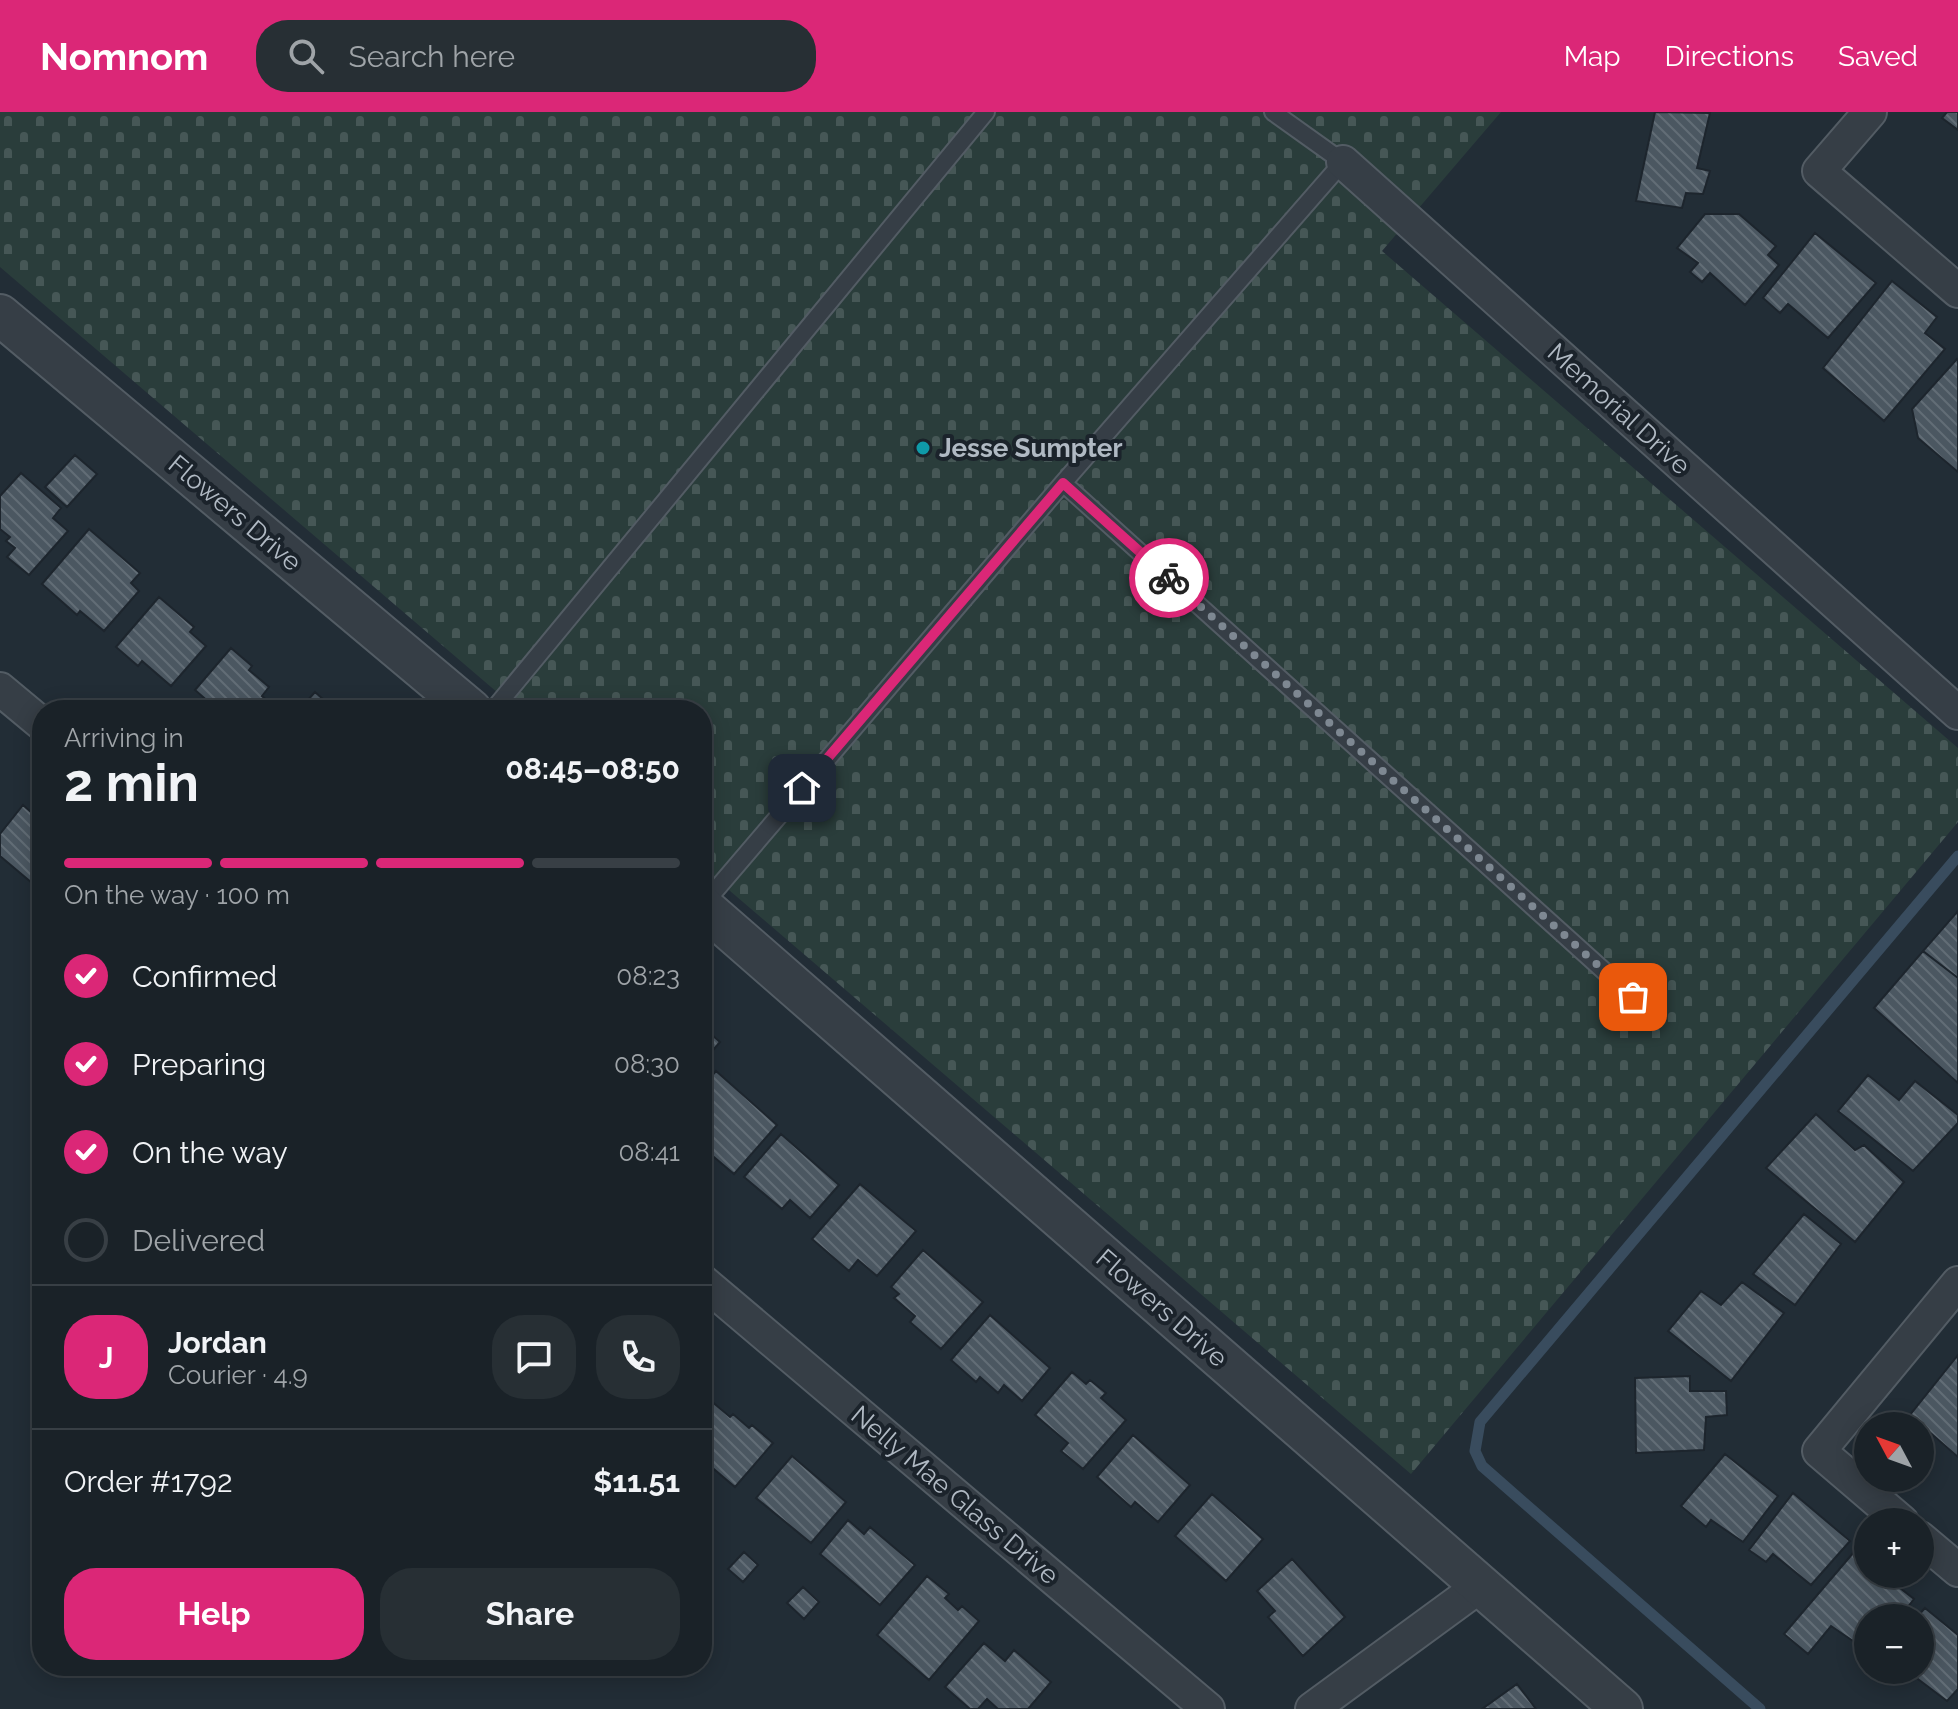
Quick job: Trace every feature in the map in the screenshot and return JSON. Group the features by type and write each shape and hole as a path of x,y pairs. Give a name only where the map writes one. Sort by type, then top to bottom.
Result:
{"street":[{"path":"1870,112 1819,171 1958,291"},
{"name":"Memorial Drive","path":"1343,162 1958,713"},
{"name":"Flowers Drive","path":"0,315 459,700"},
{"path":"0,689 32,716"},
{"name":"Flowers Drive","path":"712,915 1622,1709"},
{"path":"1886,1508 1819,1451 1958,1283"},
{"name":"Nelly Mae Glass Drive","path":"712,1289 1208,1709"},
{"path":"1934,1550 1958,1570"},
{"path":"1312,1709 1480,1586"}],"lane":[{"path":"501,700 986,112"},
{"name":"Memorial Drive","path":"1273,112 1343,162"},
{"path":"712,894 1063,483 1343,162"},
{"path":"1063,483 1633,997"}],"green space":[{"path":"0,112 1501,112 1382,251 1958,748 1958,822 1411,1474 712,876 712,700 506,700 0,267"}],"building":[{"path":"1655,112 1710,113 1697,168 1710,171 1703,194 1686,193 1682,208 1636,201"},
{"path":"1947,112 1958,112 1958,130 1942,118"},
{"path":"1705,214 1739,214 1776,246 1768,255 1779,265 1745,305 1710,273 1702,282 1690,272 1698,263 1677,248"},
{"path":"1815,233 1876,283 1828,338 1788,304 1780,313 1763,298"},
{"path":"1892,281 1937,317 1925,333 1945,349 1884,421 1823,368"},
{"path":"1957,359 1958,472 1918,438 1912,409"},
{"path":"75,455 97,474 67,507 45,487"},
{"path":"21,473 61,508 53,518 68,531 29,575 7,557 15,548 6,541 10,537 0,529 0,496"},
{"path":"89,529 140,573 131,583 139,591 104,631 80,611 77,615 42,584"},
{"path":"159,597 194,627 190,632 206,646 171,686 142,661 138,666 116,647"},
{"path":"231,648 252,666 249,670 269,687 262,696 267,700 206,700 195,690"},
{"path":"315,692 324,700 308,700"},
{"path":"23,805 32,813 32,883 0,856 0,834"},
{"path":"1958,911 1958,978 1923,951"},
{"path":"1923,951 1958,978 1958,1083 1874,1008"},
{"path":"712,1035 720,1042 712,1051"},
{"path":"716,1071 777,1125 734,1174 712,1155 712,1076"},
{"path":"1868,1075 1899,1100 1915,1081 1958,1115 1958,1123 1913,1171 1838,1111"},
{"path":"1816,1114 1855,1150 1864,1145 1904,1182 1855,1242 1766,1168"},
{"path":"781,1134 839,1185 810,1218 790,1200 782,1209 744,1177"},
{"path":"860,1184 916,1231 877,1276 858,1260 849,1271 812,1239"},
{"path":"1804,1214 1841,1244 1795,1305 1753,1274"},
{"path":"923,1250 983,1302 941,1349 910,1322 915,1316 894,1298 899,1294 891,1287"},
{"path":"1742,1282 1784,1313 1731,1381 1668,1331 1701,1291 1721,1305"},
{"path":"990,1315 1050,1368 1022,1401 1004,1385 998,1393 980,1377 976,1382 951,1360"},
{"path":"1958,1355 1958,1457 1934,1436 1934,1412 1912,1412"},
{"path":"1072,1372 1086,1384 1090,1380 1106,1393 1101,1398 1126,1420 1083,1469 1061,1451 1068,1443 1035,1415"},
{"path":"1690,1376 1690,1391 1726,1391 1727,1415 1706,1417 1704,1450 1636,1453 1635,1378"},
{"path":"712,1402 730,1417 733,1414 749,1428 752,1425 773,1443 735,1487 712,1468"},
{"path":"1133,1435 1190,1485 1158,1522 1135,1502 1131,1507 1097,1477"},
{"path":"1725,1454 1778,1496 1743,1542 1711,1520 1706,1527 1681,1506"},
{"path":"792,1456 846,1502 811,1543 756,1498"},
{"path":"1793,1493 1850,1541 1811,1585 1773,1554 1766,1562 1749,1550"},
{"path":"1212,1494 1263,1539 1226,1581 1175,1536"},
{"path":"848,1520 864,1534 870,1527 915,1565 880,1605 820,1554"},
{"path":"744,1552 758,1565 743,1582 728,1569"},
{"path":"1854,1552 1854,1588 1900,1588 1914,1599 1910,1604 1854,1604 1853,1641 1831,1626 1808,1654 1784,1634"},
{"path":"1292,1559 1345,1617 1303,1656 1268,1617 1275,1611 1257,1591"},
{"path":"927,1576 949,1594 945,1598 958,1610 962,1606 979,1621 929,1680 877,1635"},
{"path":"803,1587 819,1602 804,1619 787,1603"},
{"path":"1934,1615 1958,1635 1958,1689 1947,1701 1925,1684 1934,1684"},
{"path":"984,1643 1005,1661 1014,1650 1051,1682 1028,1709 998,1709 987,1699 978,1709 970,1709 945,1687"},
{"path":"1517,1684 1536,1709 1482,1709"}],"waterway":[{"path":"1760,1709 1482,1466 1475,1451 1480,1422 1958,856"}],"way so far":[{"path":"1169,578 1633,997"}],"place":[{"name":"Jesse Sumpter","path":"923,448"}],"route":[{"path":"802,788 1063,483 1169,578"}]}
